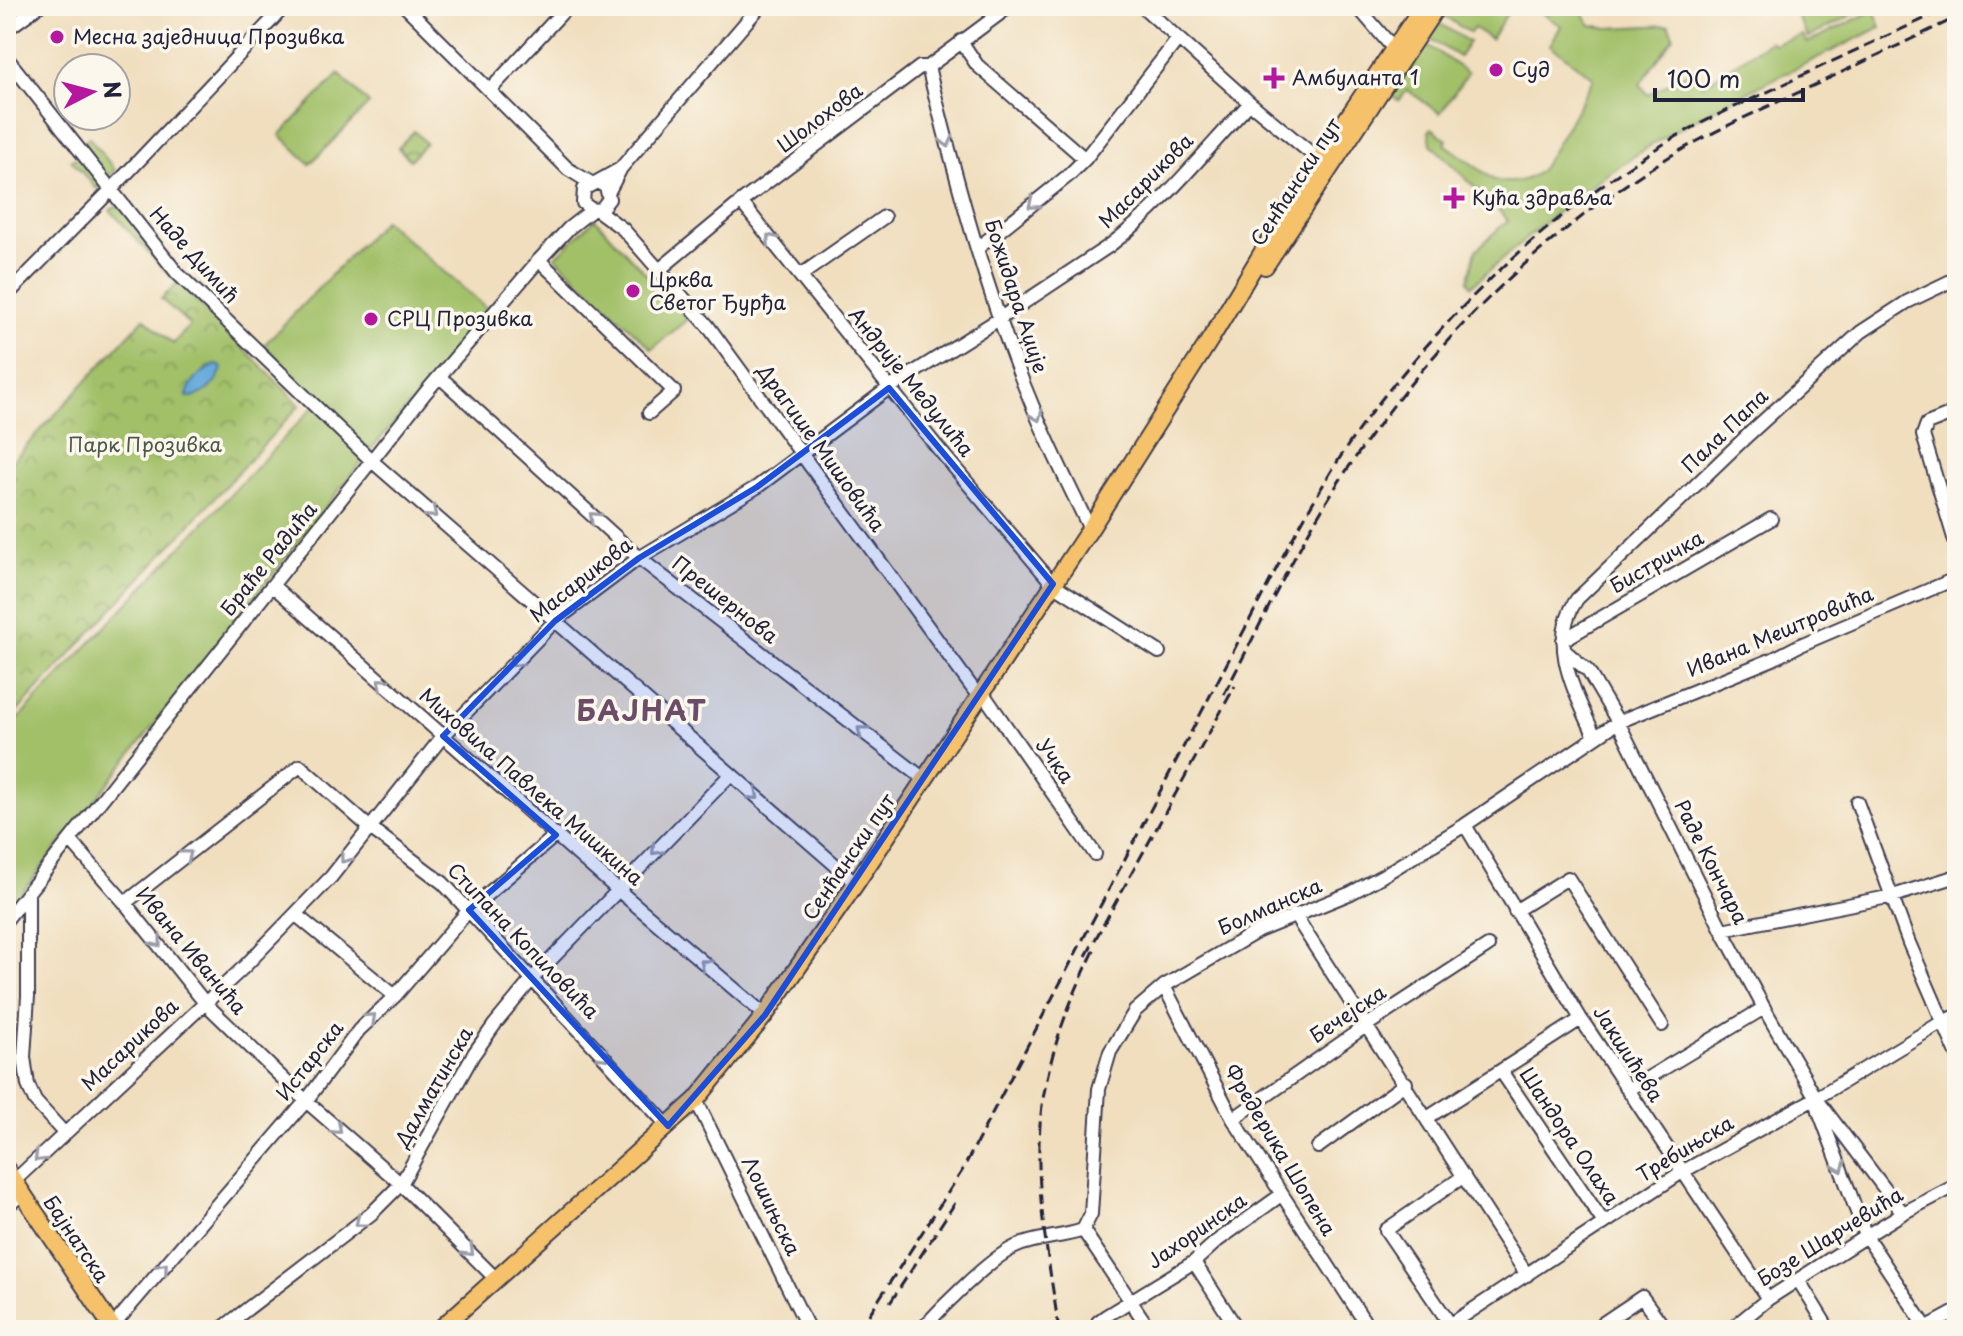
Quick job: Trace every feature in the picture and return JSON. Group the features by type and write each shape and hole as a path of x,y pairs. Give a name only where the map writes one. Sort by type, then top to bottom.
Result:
{"main road":[{"name":"Сенћански пут","path":"439,1330 696,1100 765,1015 1090,529 1325,164 1393,48 1423,6"},
{"name":"Сенћански пут","path":"1325,164 1437,6"},
{"name":"Бајнатска","path":"14,1181 113,1328"}],"street":[{"path":"6,30 39,6"},
{"path":"6,296 285,6"},
{"path":"491,89 568,6"},
{"path":"602,188 760,6"},
{"name":"Шолохова","path":"659,270 741,202 920,67 928,67 1010,6"},
{"path":"1142,6 1250,103 1325,164"},
{"path":"1357,6 1393,48"},
{"path":"412,8 568,169 602,188"},
{"path":"979,247 1085,159 1178,39"},
{"path":"961,41 977,65 1085,159"},
{"name":"Наде Димић","path":"6,57 177,273 373,462 856,883"},
{"name":"Божидара Аџије","path":"928,67 950,157 999,319 1046,438 1090,529"},
{"name":"Масарикова","path":"6,1207 14,1181 244,967 331,877 443,736 555,621 639,558 744,495 889,388 1125,234 1250,103"},
{"path":"568,169 571,180 589,205 605,207 602,188"},
{"path":"589,205 586,186 602,188"},
{"name":"Драгише Мишовића","path":"602,188 623,229"},
{"name":"Андрије Медулића","path":"741,202 889,388 1053,584 1159,652"},
{"name":"Драгише Мишовића","path":"589,205 623,229 708,326 980,694"},
{"name":"Браће Радића","path":"6,920 440,377 589,205"},
{"path":"801,275 884,217"},
{"path":"539,260 674,391 649,413"},
{"name":"Пала Папа","path":"1564,645 1567,613 1577,599 1748,435 1872,323 1957,278"},
{"name":"Прешернова","path":"440,377 639,558 924,779"},
{"path":"1957,412 1927,424 1923,435 1957,548"},
{"name":"Бистричка","path":"1564,645 1771,519"},
{"name":"Ивана Мештровића","path":"1618,722 1773,659 1957,578"},
{"name":"Миховила Павлека Мишкина","path":"273,586 765,1015"},
{"path":"1564,645 1567,674 1595,737"},
{"name":"Раде Кончара","path":"1564,645 1588,671 1618,722 1722,930 1816,1098 1903,1213"},
{"name":"Учка","path":"980,694 1095,854"},
{"name":"Болманска","path":"1083,1230 1091,1214 1099,1089 1110,1052 1135,1011 1164,986 1226,948 1294,914 1351,893 1465,825 1618,722"},
{"name":"Стипана Копиловића","path":"125,903 300,766 369,827 443,883 668,1126"},
{"name":"Далматинска","path":"220,1330 371,1214 401,1184 473,1055 533,978 731,774"},
{"path":"1857,802 1909,943 1957,1054"},
{"name":"Јакшићева","path":"1465,825 1581,1019 1768,1299"},
{"name":"Истарска","path":"113,1328 306,1101 359,1030 395,996 469,910 556,835"},
{"name":"Ивана Иванића","path":"70,840 205,1003 306,1101 401,1184 496,1279"},
{"path":"1722,930 1893,896 1957,876"},
{"path":"1515,911 1568,878 1662,1025"},
{"path":"28,894 28,996 24,1057 28,1085 35,1101 64,1133"},
{"path":"295,914 395,996"},
{"path":"1294,914 1406,1083 1527,1275"},
{"name":"Бечејска","path":"1233,1119 1367,1025 1488,946"},
{"name":"Фредерика Шопена","path":"1164,986 1233,1119 1370,1330"},
{"path":"1628,1090 1764,1008"},
{"name":"Требињска","path":"1446,1327 1682,1172 1957,1016"},
{"path":"1427,1118 1581,1019"},
{"name":"Шандора Олаха","path":"1501,1071 1604,1223"},
{"path":"1318,1147 1406,1083"},
{"name":"Раде Кончара","path":"1816,1098 1866,1236 1925,1329"},
{"name":"Лошињска","path":"696,1100 809,1330"},
{"path":"1446,1327 1386,1230 1464,1176"},
{"name":"Бозе Шарчевића","path":"1730,1330 1768,1299 1866,1236 1957,1185"},
{"name":"Јахоринска","path":"1096,1328 1129,1301 1194,1262 1217,1241 1281,1195"},
{"path":"921,1330 943,1306 1007,1251 1029,1242 1083,1230 1150,1330"},
{"path":"1194,1262 1238,1330"},
{"path":"1799,1281 1829,1330"},
{"path":"1593,1330 1642,1297 1666,1330"},
{"path":"1925,1329 1957,1311"}],"highlighted area":[{"path":"889,388 1053,584 765,1015 668,1126 469,910 556,835 443,736 555,621 639,558 757,487"}],"green space":[{"path":"1451,6 1512,6 1491,39 1474,28 1470,33 1444,16"},
{"path":"1532,6 1578,6 1591,25 1608,28 1669,25 1674,37 1640,84 1648,95 1691,71 1703,85 1770,41 1773,44 1802,35 1807,43 1874,10 1881,27 1746,92 1649,147 1580,195 1471,286 1468,281 1476,250 1508,220 1431,144 1429,131 1432,128 1447,140 1445,144 1494,180 1510,182 1526,179 1536,174 1548,159 1594,78 1550,45 1561,26"},
{"path":"1792,6 1866,6 1867,7 1808,38"},
{"path":"1439,23 1469,42 1459,57 1429,38"},
{"path":"1426,44 1468,73 1440,113 1407,90 1399,101 1391,96"},
{"path":"339,74 369,104 310,164 280,135"},
{"path":"414,131 426,143 410,160 398,148"},
{"path":"89,137 115,170 97,189 71,160 83,156 78,149"},
{"path":"118,205 174,274 171,277 110,210"},
{"path":"595,219 688,319 652,349 555,257"},
{"path":"384,220 491,312 374,446 6,913 6,732 319,401 264,345"},
{"name":"Парк Прозивка","path":"178,282 300,405 6,724 6,468 144,318 173,344 190,325 161,299"}],"water":[{"path":"216,365 222,369 213,385 204,393 187,397 197,378"}],"railway":[{"path":"859,1330 962,1171 1305,516 1351,441 1408,367 1510,260 1586,197 1626,169 1707,120 1952,6"},
{"path":"1224,694 1301,546 1353,461 1385,416 1457,330 1538,252 1627,184 1674,154 1738,120 1957,17"},
{"path":"1086,956 1235,686"},
{"path":"1059,1330 1042,1214 1040,1128 1043,1099 1057,1040 1095,949"},
{"path":"890,1303 955,1203"}],"place":[{"name":"Месна заједница Прозивка","path":"57,37"},
{"name":"Суд","path":"1496,70"},
{"name":"Амбуланта 1","path":"1274,78"},
{"name":"Кућа здравља","path":"1454,198"},
{"name":"Црква Светог Ђурђа","path":"633,291"},
{"name":"СРЦ Прозивка","path":"371,319"}],"district":[{"name":"БАЈНАТ","path":"642,711"}]}
